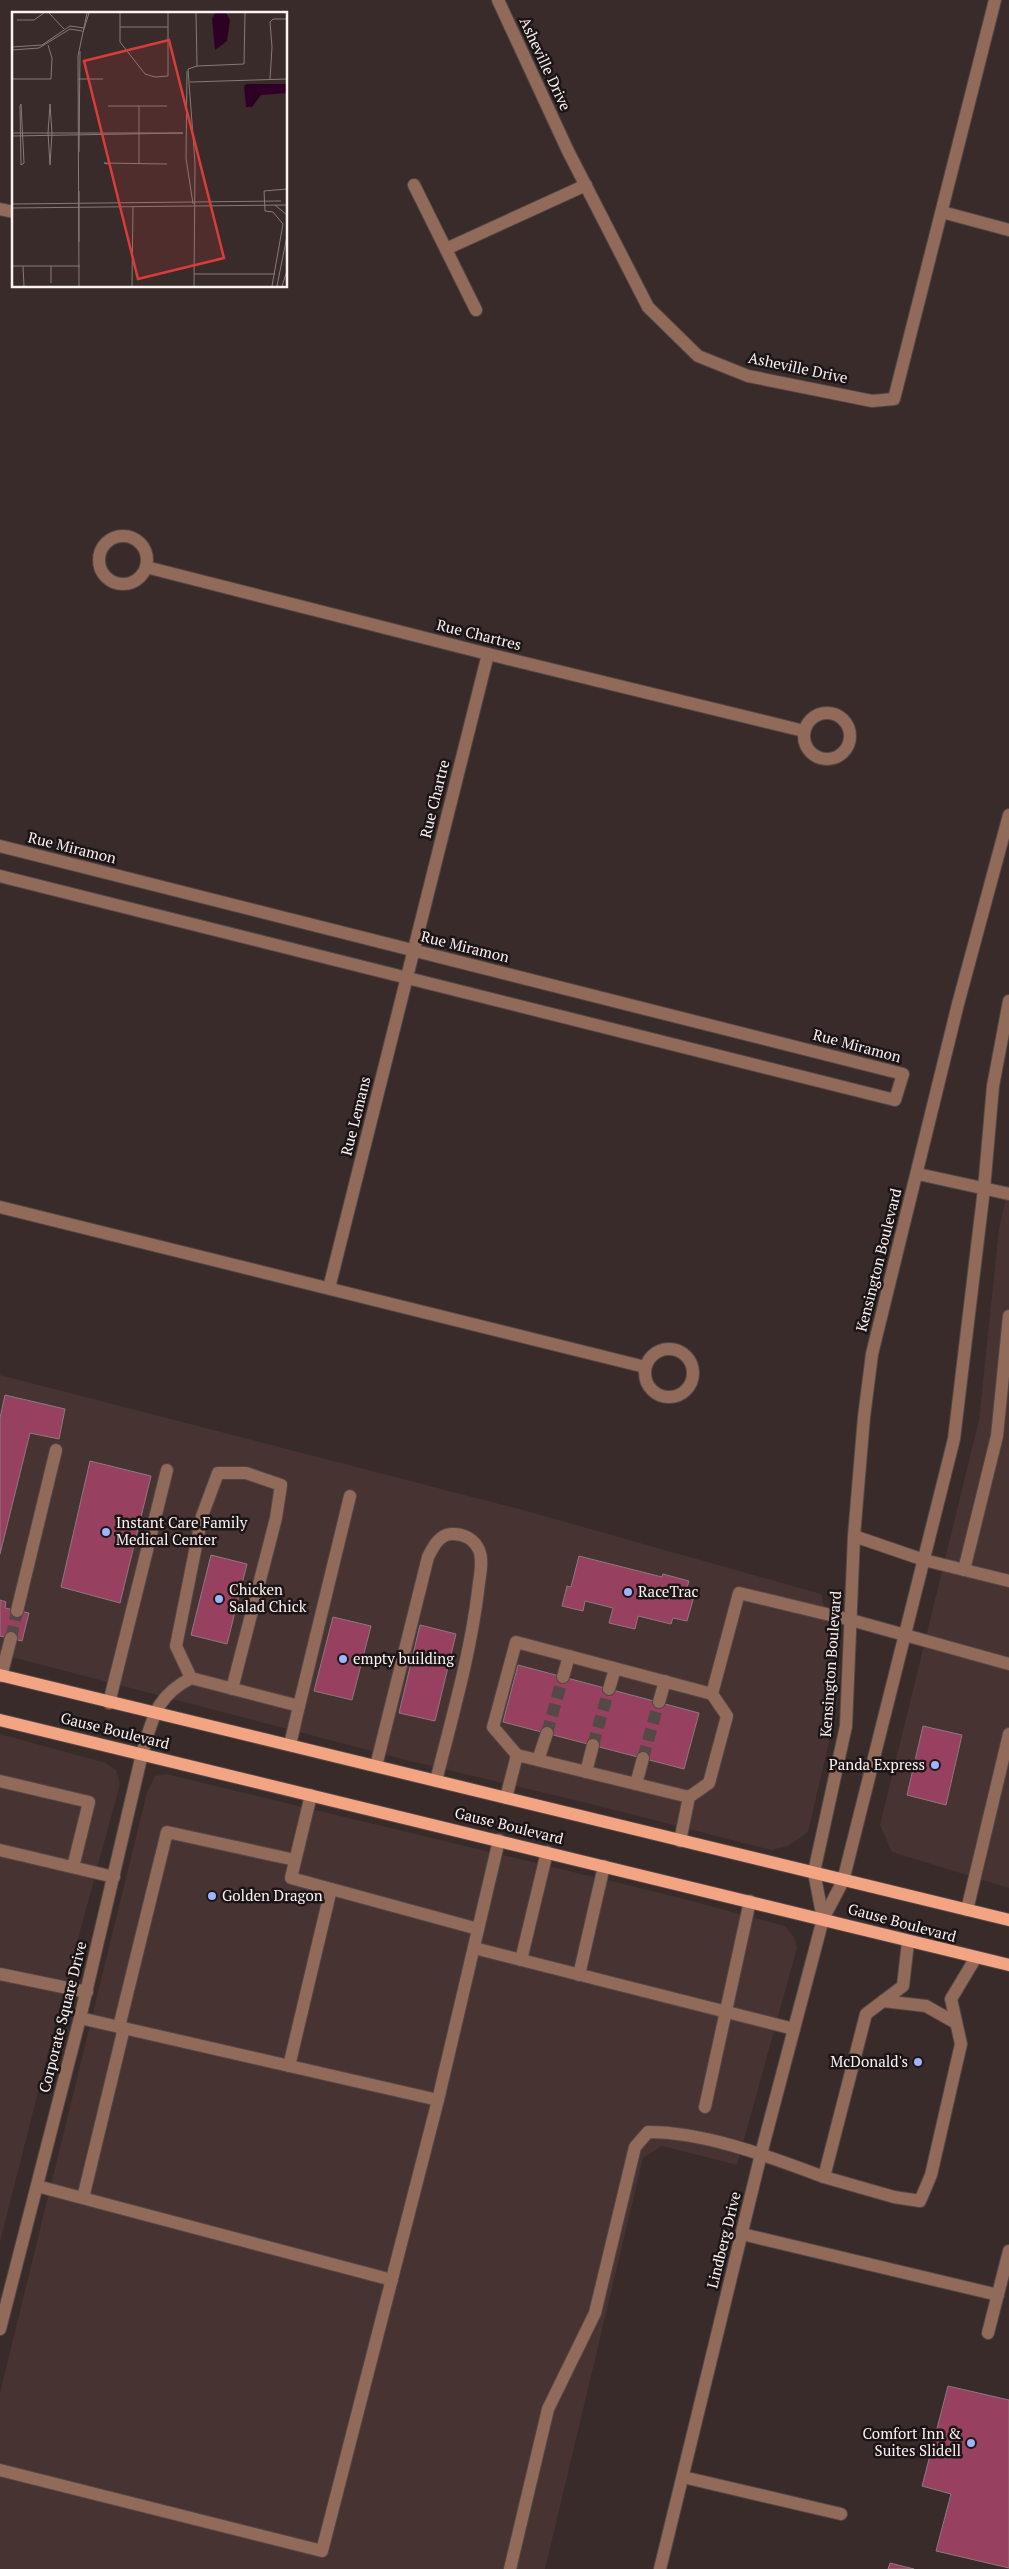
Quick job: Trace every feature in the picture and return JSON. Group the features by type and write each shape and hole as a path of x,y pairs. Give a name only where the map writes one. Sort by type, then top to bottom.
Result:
{"main road":[{"name":"Gause Boulevard","path":"1,1676 1009,1920"},
{"name":"Gause Boulevard","path":"0,1720 1009,1965"}],"street":[{"name":"Asheville Drive","path":"498,0 586,185 648,307 698,356 748,376 872,401 894,399 995,0"},
{"path":"414,185 476,310"},
{"path":"446,249 586,185"},
{"path":"942,212 1009,230"},
{"name":"Rue Chartres","path":"146,567 804,732"},
{"name":"Rue Chartre","path":"414,951 488,654"},
{"name":"Kensington Boulevard","path":"823,1919 814,1872 846,1726 854,1536 864,1417 872,1354 918,1174 958,1004 1009,818"},
{"name":"Rue Miramon","path":"0,846 903,1074 895,1100 0,876"},
{"name":"Rue Lemans","path":"329,1288 414,951"},
{"path":"823,1919 843,1881 954,1439 984,1189 993,1086 1009,1001"},
{"path":"918,1174 1009,1194"},
{"path":"0,1207 645,1367"},
{"path":"964,1570 996,1436 1009,1316"},
{"path":"18,1610 56,1450"},
{"path":"108,1702 167,1470"},
{"path":"232,1689 276,1518 281,1485 246,1473 218,1473 202,1516 176,1646 191,1678 232,1689 299,1706"},
{"path":"290,1745 350,1496"},
{"path":"376,1766 428,1557 435,1543 446,1534 457,1533 469,1538 478,1549 481,1563 472,1641 436,1781"},
{"path":"854,1536 924,1560 1009,1581"},
{"path":"712,1694 739,1593 851,1620 1009,1664"},
{"path":"1,1676 10,1638"},
{"path":"680,1841 689,1797 709,1783 727,1716 712,1694 516,1642 493,1727 518,1755 689,1797"},
{"path":"564,1677 569,1656"},
{"path":"609,1689 615,1669"},
{"name":"Corporate Square Drive","path":"0,2329 87,1992 142,1754 155,1712 173,1688 191,1678"},
{"path":"659,1702 665,1681"},
{"path":"538,1760 547,1733"},
{"path":"967,1910 1009,1734"},
{"path":"586,1772 593,1745"},
{"path":"506,1798 518,1755"},
{"path":"636,1784 643,1758"},
{"path":"0,1781 89,1802 73,1868"},
{"path":"311,1795 291,1878 478,1929"},
{"path":"83,2198 168,1832 295,1860"},
{"path":"0,2470 322,2552 438,2100 499,1840"},
{"path":"0,1850 114,1877"},
{"path":"521,1960 547,1852"},
{"path":"579,1975 604,1866"},
{"path":"289,2066 331,1889"},
{"path":"705,2107 750,1901"},
{"name":"Lindberg Drive","path":"660,2569 762,2154 823,1919"},
{"path":"824,2177 866,2014 903,1986 908,1942"},
{"path":"474,1948 794,2028"},
{"path":"510,2569 548,2409 595,2313 635,2147 648,2132 670,2132 762,2154 824,2177 894,2197 920,2202 931,2175 961,2044 951,1999 975,1958"},
{"path":"0,1974 87,1992"},
{"path":"883,2001 926,2006 956,2023"},
{"path":"80,2018 438,2100"},
{"path":"37,2186 392,2280"},
{"path":"742,2234 998,2295"},
{"path":"988,2333 1009,2251"},
{"path":"683,2477 840,2514"}],"shaded area":[{"path":"1009,1184 1009,1888 892,1852 880,1825 979,1420 999,1229"},
{"path":"0,1375 523,1510 821,1594 840,1673 833,1725 808,1832 788,1846 771,1850 587,1803 406,1760 0,1654"},
{"path":"0,1734 106,1763 116,1770 120,1784 60,2005 0,2242"},
{"path":"166,1774 673,1896 785,1926 794,1937 797,1948 737,2165 662,2146 643,2158 545,2569 0,2569 0,2393 147,1792 155,1776"}],"building":[{"path":"5,1395 65,1409 59,1439 30,1433 0,1554 0,1418"},
{"name":"Instant Care Family Medical Center","path":"90,1461 151,1476 120,1603 61,1587"},
{"name":"Chicken Salad Chick","path":"211,1555 247,1564 227,1644 191,1635"},
{"name":"RaceTrac","path":"579,1556 662,1577 663,1574 689,1581 686,1591 695,1593 687,1621 673,1618 671,1624 638,1616 635,1629 609,1623 613,1608 585,1601 583,1611 562,1606 567,1586 571,1587"},
{"path":"0,1600 6,1602 5,1608 29,1613 22,1641 0,1636"},
{"name":"empty building","path":"333,1617 371,1626 352,1700 314,1691"},
{"path":"420,1625 456,1634 435,1721 399,1713"},
{"path":"518,1665 699,1713 684,1769 503,1722"},
{"name":"Panda Express","path":"923,1726 962,1735 946,1805 907,1795"},
{"name":"Comfort Inn & Suites Slidell","path":"948,2386 1009,2400 1009,2568 936,2551 951,2494 922,2486"},
{"path":"890,2563 914,2569 888,2569"}],"tunnel":[{"path":"11,1638 17,1611"},
{"path":"547,1733 563,1677"},
{"path":"593,1745 609,1689"},
{"path":"643,1758 659,1702"}],"place":[{"name":"Instant Care Family Medical Center","path":"106,1532"},
{"name":"RaceTrac","path":"628,1592"},
{"name":"Chicken Salad Chick","path":"219,1599"},
{"name":"empty building","path":"343,1659"},
{"name":"Panda Express","path":"935,1765"},
{"name":"Golden Dragon","path":"212,1896"},
{"name":"McDonald's","path":"918,2062"},
{"name":"Comfort Inn & Suites Slidell","path":"971,2443"}]}
